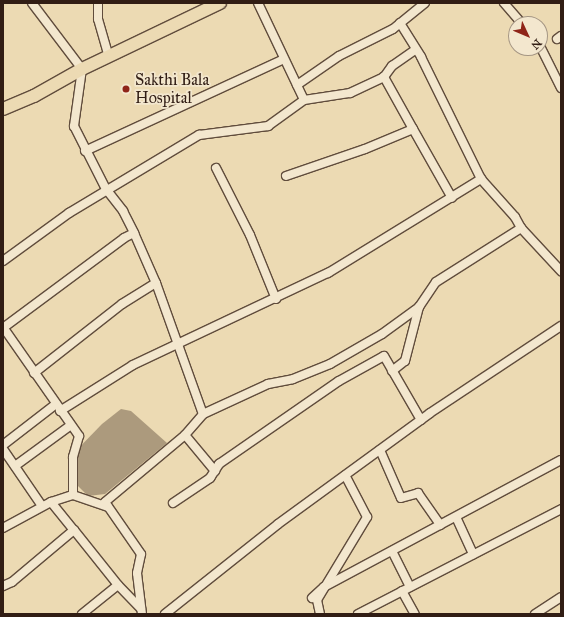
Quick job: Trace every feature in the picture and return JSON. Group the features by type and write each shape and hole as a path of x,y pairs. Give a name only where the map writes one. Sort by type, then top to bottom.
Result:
{"main road":[{"path":"3,109 34,96 82,69 220,3"}],"street":[{"path":"32,3 82,69 74,126 84,150 106,189 123,211 134,233 156,283 203,414"},
{"path":"98,3 98,19 109,57"},
{"path":"258,3 304,100"},
{"path":"297,85 339,56 400,23 425,3"},
{"path":"504,3 515,16"},
{"path":"400,23 481,179 515,217 521,228 561,270"},
{"path":"3,261 106,189 199,135 268,126 304,100 350,93 384,77 392,66 415,50"},
{"path":"545,56 561,88"},
{"path":"84,150 284,59"},
{"path":"384,77 452,198"},
{"path":"286,176 365,149 413,129"},
{"path":"216,168 250,235 276,299"},
{"path":"3,445 58,408 133,365 178,346 328,273 481,179"},
{"path":"392,371 405,361 420,307 436,282 521,228"},
{"path":"73,495 73,457 79,436 3,328 124,238 134,233"},
{"path":"34,373 122,304 156,283"},
{"path":"142,611 136,573 142,554 105,502 185,435 203,414 268,384 293,378 330,364 382,334 420,307"},
{"path":"165,614 273,528 345,475 421,420 561,326"},
{"path":"173,503 210,478 219,464 333,386 384,356 421,420"},
{"path":"15,466 71,425"},
{"path":"185,435 215,471"},
{"path":"3,449 42,506"},
{"path":"380,450 402,498 418,493 440,526"},
{"path":"312,598 324,587 561,460"},
{"path":"320,614 317,600 367,517 345,475"},
{"path":"3,528 42,506 73,495 108,507"},
{"path":"51,502 118,585 142,611"},
{"path":"358,614 561,509"},
{"path":"456,517 473,554"},
{"path":"3,586 12,582 74,530"},
{"path":"392,551 415,614"},
{"path":"82,614 118,585"},
{"path":"535,614 561,597"}],"shaded area":[{"path":"121,409 131,411 167,443 105,494 88,496 76,484 68,459 102,424"}],"place":[{"name":"Sakthi Bala Hospital","path":"126,89"}]}
